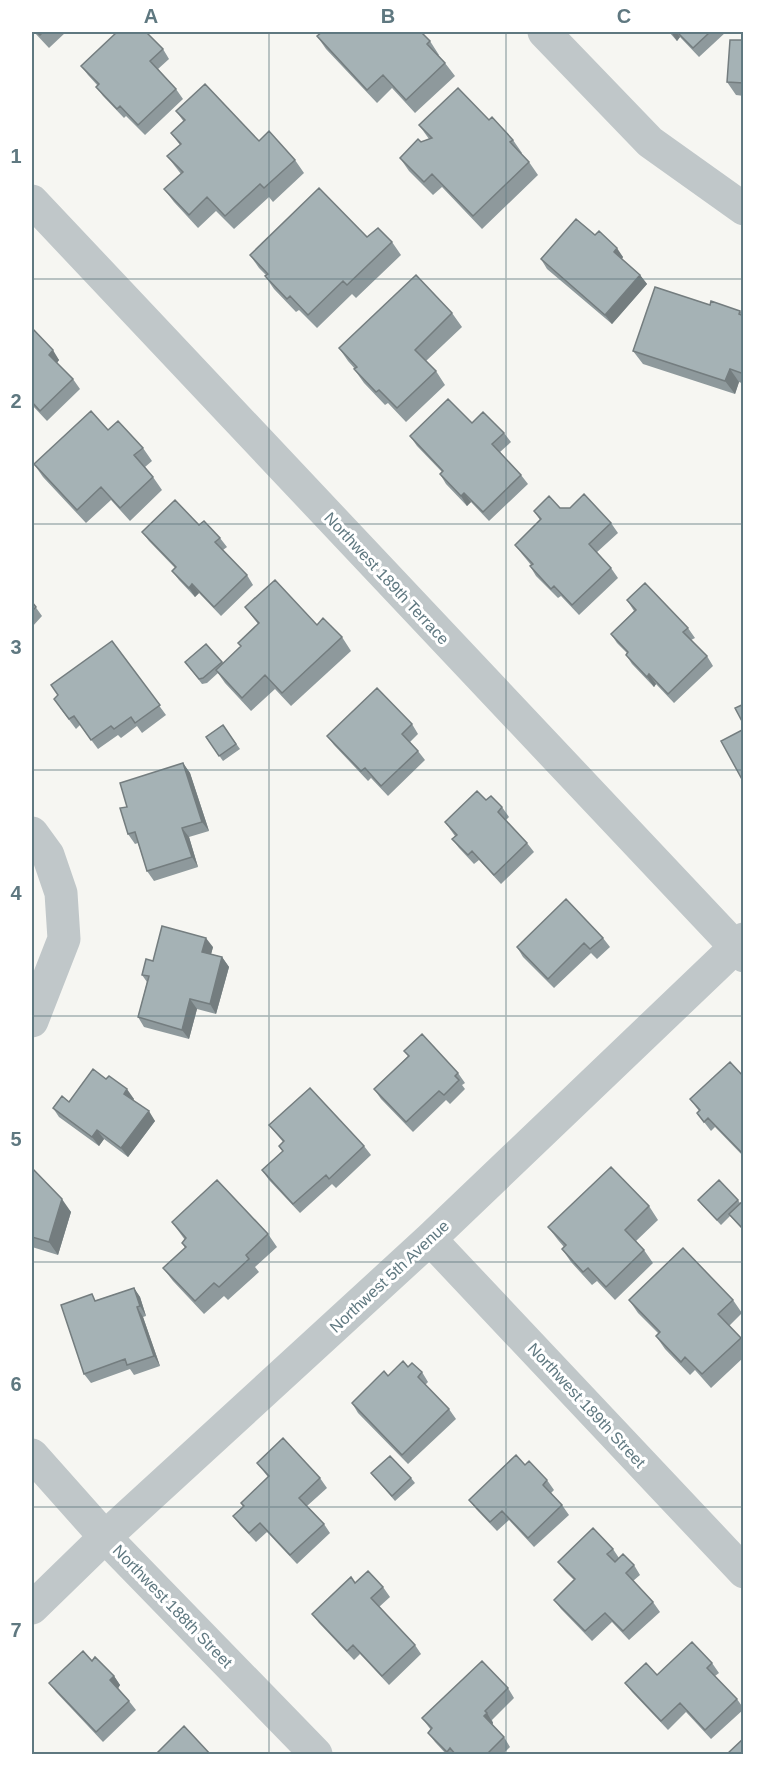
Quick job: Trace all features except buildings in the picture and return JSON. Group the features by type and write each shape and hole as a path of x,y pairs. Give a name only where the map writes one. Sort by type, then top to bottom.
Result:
{"street":[{"path":"544,32 650,142 744,209"},
{"name":"Northwest 189th Terrace","path":"32,201 741,947"},
{"path":"32,1021 64,939 62,893 40,844"},
{"name":"Northwest 5th Avenue","path":"32,1608 105,1537 430,1239 741,947"},
{"name":"Northwest 189th Street","path":"430,1239 744,1572"},
{"name":"Northwest 188th Street","path":"32,1455 105,1537 316,1755"}]}
